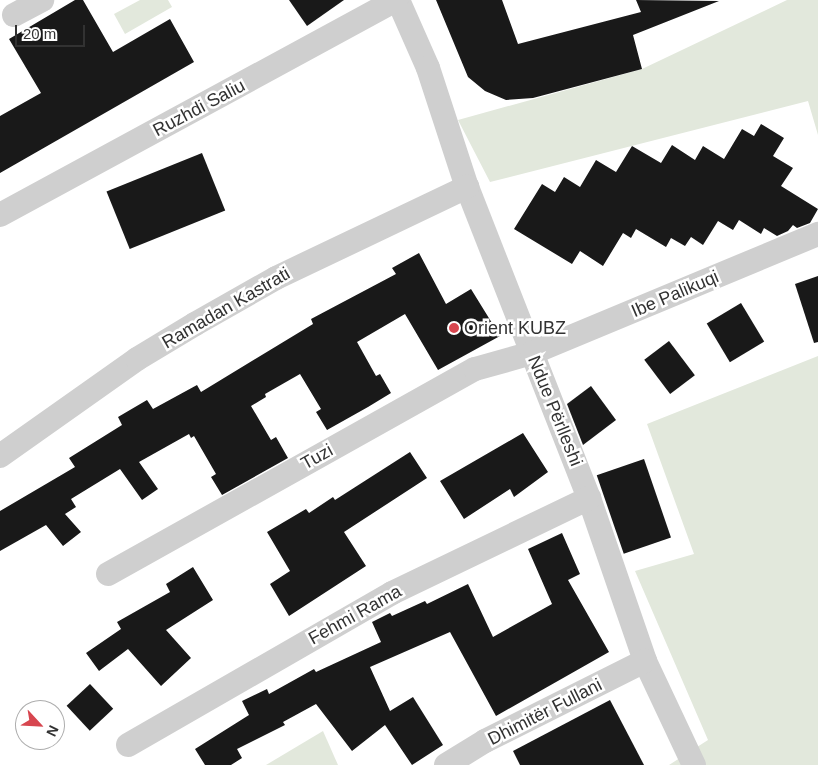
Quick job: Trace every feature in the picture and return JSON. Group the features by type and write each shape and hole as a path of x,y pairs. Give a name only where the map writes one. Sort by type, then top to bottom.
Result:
{"street":[{"path":"14,15 42,0"},
{"name":"Ndue Përlleshi","path":"397,0 428,68 467,187 589,498 645,661 694,765"},
{"name":"Ruzhdi Saliu","path":"0,215 397,0"},
{"name":"Ramadan Kastrati","path":"0,456 137,359 196,324 276,278 467,187"},
{"name":"Ibe Palikuqi","path":"532,352 818,234"},
{"name":"Tuzi","path":"108,574 475,369 532,352"},
{"name":"Fehmi Rama","path":"128,745 392,593 589,498"},
{"name":"Dhimitër Fullani","path":"446,765 485,741 645,661"}],"shaded area":[{"path":"140,0 168,0 172,7 125,34 114,14"},
{"path":"787,0 818,0 818,135 808,101 490,182 458,120 642,69"},
{"path":"818,356 818,765 669,765 708,740 635,571 694,554 647,424"},
{"path":"323,731 338,765 266,765"}],"building":[{"path":"75,0 83,0 113,52 170,19 194,62 0,173 0,116 41,93 9,39"},
{"path":"289,0 344,0 307,26"},
{"path":"436,0 502,0 518,44 641,12 636,0 719,1 633,35 642,69 533,98 506,100 485,91 468,77"},
{"path":"761,124 784,138 773,156 793,168 781,186 818,209 810,223 797,228 793,225 788,231 777,236 764,228 761,234 739,220 733,230 718,221 703,245 691,237 685,246 671,238 666,247 636,229 631,238 623,233 603,266 580,251 572,264 514,229 542,184 555,192 564,177 580,187 596,160 616,172 632,146 661,163 672,145 695,160 703,146 724,159 742,129 754,136"},
{"path":"202,153 225,210 130,249 107,192"},
{"path":"419,253 446,304 471,289 500,336 438,370 405,314 357,342 376,376 380,374 391,393 368,407 327,430 316,412 321,409 300,374 265,394 266,397 251,406 271,440 276,437 288,458 222,495 211,477 216,474 194,436 191,438 189,434 139,462 158,489 142,500 120,469 71,499 76,507 65,514 81,532 63,546 46,525 0,551 0,511 75,467 69,458 122,425 118,417 147,400 153,409 197,385 201,392 313,324 311,319 396,274 392,268"},
{"path":"818,276 818,342 814,343 795,284"},
{"path":"741,303 764,342 730,362 707,324"},
{"path":"669,341 695,375 670,394 644,360"},
{"path":"591,386 616,420 583,445 567,404"},
{"path":"523,433 548,472 514,497 510,489 464,519 440,481"},
{"path":"410,452 427,478 344,532 366,566 289,616 270,584 290,571 267,532 306,509 309,513 333,497 335,500"},
{"path":"644,459 671,537 624,554 597,475"},
{"path":"562,533 580,574 568,580 609,652 496,716 450,632 370,667 390,711 413,697 443,745 412,765 385,725 352,751 316,704 283,722 285,725 237,749 242,758 231,765 205,765 195,749 249,715 242,701 267,689 269,694 314,669 316,672 381,642 372,622 390,613 392,616 425,601 427,604 468,584 493,637 552,604 528,549"},
{"path":"193,567 213,600 166,630 191,658 161,686 128,649 99,671 86,653 121,629 117,622 170,592 166,584"},
{"path":"90,684 113,709 90,731 67,706"},
{"path":"610,700 644,765 520,765 513,751"}],"place":[{"name":"Orient KUBZ","path":"454,328"}]}
